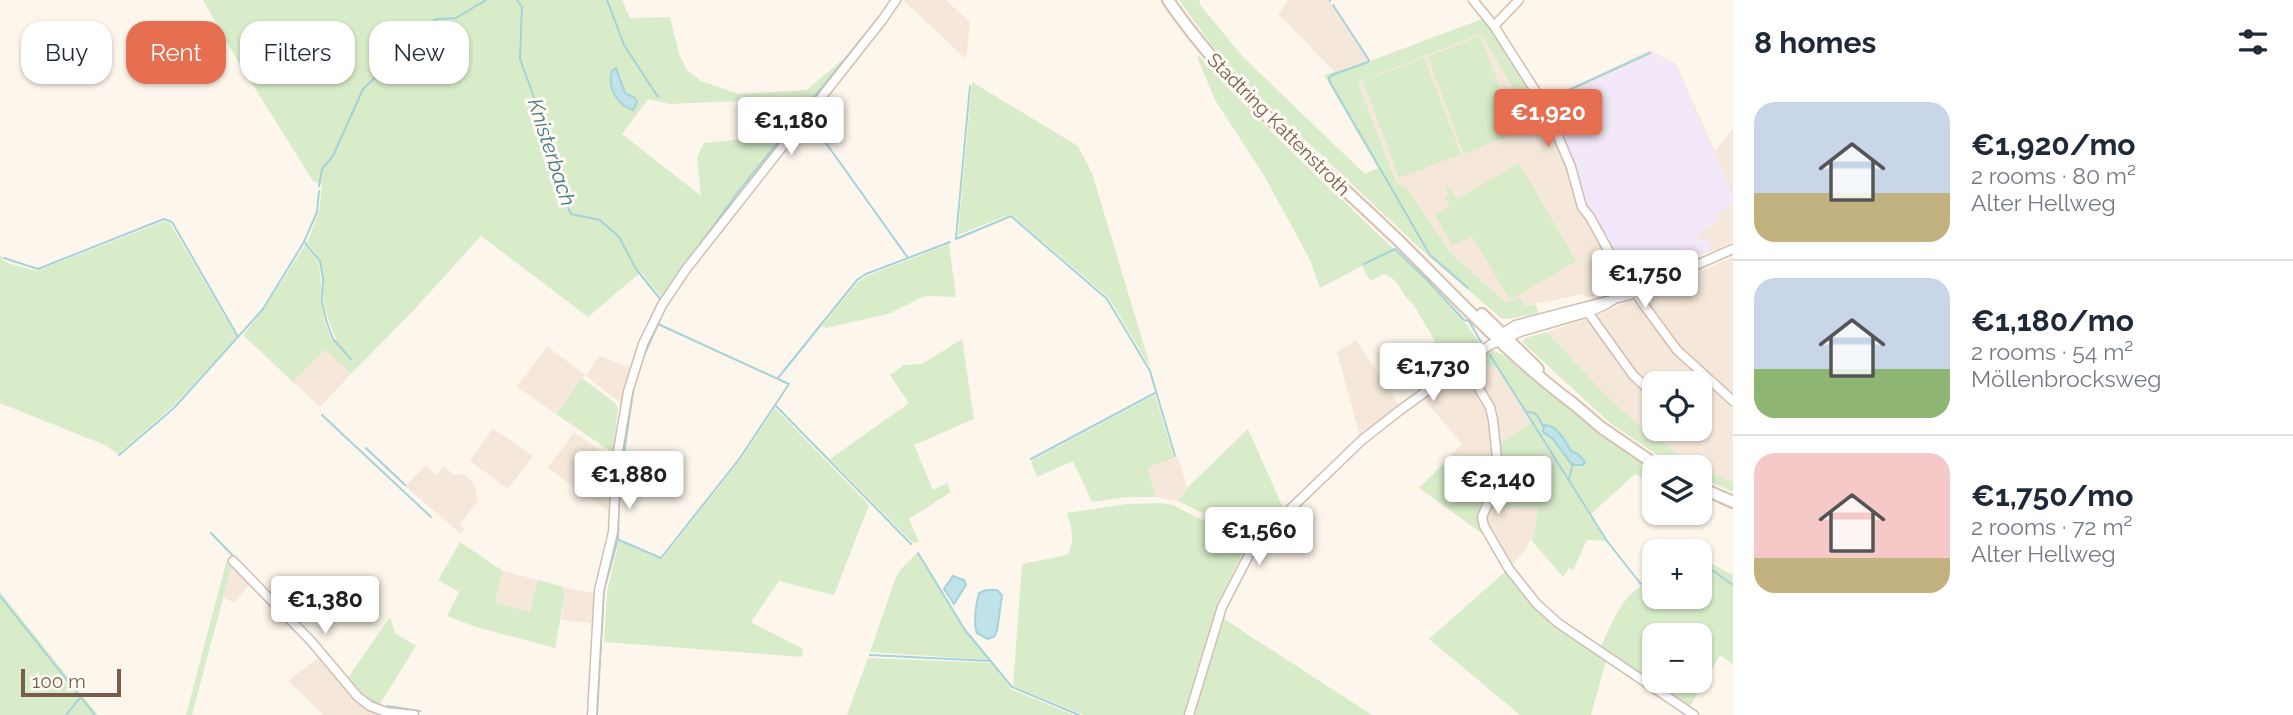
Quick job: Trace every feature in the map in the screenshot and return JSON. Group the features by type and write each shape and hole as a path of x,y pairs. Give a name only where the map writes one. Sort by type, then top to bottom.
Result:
{"main road":[{"name":"Stadtring Kattenstroth","path":"1168,0 1203,48 1236,85 1498,339 1602,428 1642,455"},
{"path":"1712,493 1733,502"}],"street":[{"path":"592,715 599,591 613,532 617,457 625,408 639,356 663,303 687,268 883,19 895,0"},
{"path":"1473,0 1494,26 1545,106 1571,167 1582,207 1614,259 1677,350 1733,401"},
{"path":"1494,26 1519,0"},
{"path":"1189,715 1222,607 1255,543 1362,440 1515,326 1588,309 1636,292 1733,249"},
{"path":"1588,309 1633,375 1642,384"},
{"path":"1464,364 1490,407 1493,420 1497,459 1495,487 1482,517 1484,526 1509,569 1536,603 1558,624 1694,715"},
{"path":"233,561 311,641 358,697 370,706 386,712 414,715"}],"shaded area":[{"path":"903,0 946,0 970,22 966,59"},
{"path":"1288,0 1329,0 1370,61 1335,72 1278,14"},
{"path":"1481,34 1545,100 1650,50 1676,64 1715,151 1733,129 1733,242 1719,249 1686,258 1644,283 1630,278 1595,289 1598,295 1586,298 1583,294 1525,306 1519,297 1507,304 1451,253 1406,187 1396,182 1358,82"},
{"path":"1653,53 1675,65 1733,194 1733,205 1717,214 1719,219 1697,236 1700,242 1707,237 1711,250 1670,264 1651,280 1644,282 1631,278 1593,216 1546,103"},
{"path":"1733,257 1733,482 1712,473 1712,455 1681,455 1659,441 1712,441 1712,371 1642,371 1642,429 1620,411 1547,332 1631,301 1638,306 1647,300 1646,296"},
{"path":"1356,340 1399,405 1360,437 1337,352"},
{"path":"547,346 585,375 556,414 517,387"},
{"path":"325,348 351,374 320,407 293,382"},
{"path":"599,356 632,368 623,405 586,376"},
{"path":"1486,365 1497,367 1531,422 1499,444 1496,419 1473,374"},
{"path":"1463,368 1487,408 1494,447 1493,487 1446,461 1462,444 1422,397"},
{"path":"493,428 533,456 508,489 470,461"},
{"path":"574,432 615,461 612,514 548,468"},
{"path":"1178,457 1187,488 1178,501 1156,497 1147,468"},
{"path":"426,465 436,475 444,466 454,475 464,474 474,484 478,501 459,525 464,529 461,534 405,486"},
{"path":"1488,508 1538,508 1534,533 1525,550 1510,568 1486,526 1484,517"},
{"path":"232,564 251,583 234,603 223,597"},
{"path":"503,571 538,580 530,612 495,603"},
{"path":"563,587 597,594 594,623 561,620"},
{"path":"319,657 369,709 380,715 324,715 288,681"}],"green space":[{"path":"203,0 622,0 630,18 670,17 679,54 687,70 701,81 739,94 807,90 842,60 846,63 807,112 744,117 742,101 669,104 648,99 622,134 701,196 697,157 704,143 745,139 744,126 800,120 740,192 662,298 641,272 588,317 481,236 351,374 325,349 293,382 243,335 264,309 305,245 319,262 324,320 332,341 336,339 325,306 320,263 307,243 319,212 322,185 313,181 252,84 355,84 355,21 240,21 240,64 226,41 226,21 215,21"},
{"path":"1179,0 1199,0 1243,57 1365,174 1378,168 1324,75 1370,61 1485,18 1539,102 1525,108 1481,34 1358,82 1396,182 1406,187 1451,253 1506,303 1519,297 1525,306 1536,304 1538,313 1501,318 1426,254 1255,93 1210,43"},
{"path":"1480,36 1518,132 1464,154 1428,57"},
{"path":"1199,56 1265,126 1434,288 1459,315 1481,345 1451,368 1413,304 1394,280 1385,274 1370,281 1362,266 1320,288 1310,260 1265,177 1215,100 1197,57"},
{"path":"1424,58 1461,154 1399,178 1363,81"},
{"path":"972,82 1078,146 1092,173 1151,369 1109,298 1011,214 958,235"},
{"path":"1519,163 1576,261 1510,300 1472,236 1453,246 1435,215 1450,206 1445,198 1449,195 1445,188 1449,186 1457,199"},
{"path":"165,221 170,223 237,337 172,407 118,454 105,445 0,403 0,254 8,263 37,271"},
{"path":"949,244 956,297 925,296 888,314 826,328 822,326 858,282 867,276"},
{"path":"1547,332 1597,386 1642,427 1642,441 1660,441 1682,455 1657,455 1610,423 1522,342 1525,338"},
{"path":"962,339 974,419 914,445 933,490 947,483 951,492 909,519 919,542 913,543 830,459 909,403 890,375 904,365 922,364"},
{"path":"1491,350 1506,356 1599,433 1642,462 1642,478 1635,474 1591,514 1498,368 1486,365 1473,374 1470,365"},
{"path":"582,378 618,408 613,453 556,414"},
{"path":"1155,395 1174,458 1147,468 1156,497 1126,497 1092,502 1073,461 1037,477 1031,461"},
{"path":"775,408 869,505 834,595 779,581 751,622 803,649 802,657 604,642 607,592 619,541 662,559 741,459"},
{"path":"1531,422 1606,541 1587,540 1573,570 1569,568 1563,577 1531,540 1538,508 1488,508 1499,444"},
{"path":"1248,429 1284,510 1257,534 1249,536 1178,501 1187,488"},
{"path":"1446,461 1493,487 1480,517 1487,537 1419,488"},
{"path":"1712,473 1733,482 1733,492 1712,483"},
{"path":"1127,504 1173,505 1247,543 1217,605 1185,715 1084,715 1013,686 1022,564 1067,555 1072,539 1067,513"},
{"path":"460,542 503,571 495,603 530,612 538,580 563,587 564,598 555,648 476,627 447,616 459,592 438,580"},
{"path":"917,553 965,631 989,660 870,652 896,577"},
{"path":"227,559 232,564 192,715 186,715"},
{"path":"1712,564 1733,575 1733,665 1720,655 1712,669 1712,623 1642,623 1642,676 1600,648 1620,608 1642,586 1642,609 1712,609"},
{"path":"1507,570 1548,620 1606,660 1591,715 1520,715 1429,639"},
{"path":"0,592 98,715 0,715"},
{"path":"390,617 395,633 416,646 380,704 363,696 347,679"},
{"path":"1224,619 1372,715 1194,715"},
{"path":"868,658 991,663 1012,690 1074,715 847,715"},
{"path":"1667,693 1698,693 1689,708"}],"water":[{"path":"616,68 625,93 637,102 633,110 618,100 612,89 612,71"},
{"path":"1544,425 1557,430 1571,451 1585,462 1583,465 1572,465 1553,439 1543,432"},
{"path":"953,576 964,580 966,585 954,604 944,589"},
{"path":"997,590 1002,595 997,631 994,637 987,639 977,633 975,619 979,593"}],"waterway":[{"path":"319,186 322,169 333,156 363,89 436,19 456,18 486,0"},
{"name":"Knisterbach","path":"517,0 522,7 520,59 563,177 566,203 571,214 600,220 619,237 636,269 661,300"},
{"path":"607,0 624,45 658,97"},
{"path":"1333,5 1369,60 1332,75 1330,82 1430,255 1468,288"},
{"path":"799,116 880,16"},
{"path":"1547,100 1650,53"},
{"path":"956,238 970,86"},
{"path":"695,251 794,122"},
{"path":"811,122 908,258"},
{"path":"119,455 174,408 263,309 304,242 317,212 319,191"},
{"path":"956,239 1011,216 1107,299 1150,371 1175,456"},
{"path":"4,258 38,269 164,219 172,222 237,335"},
{"path":"778,378 857,280 866,274 950,242"},
{"path":"305,243 320,261 322,300 333,339 351,359"},
{"path":"1364,264 1395,249 1464,320 1469,321 1481,342"},
{"path":"661,299 669,287"},
{"name":"Knisterbach","path":"642,360 665,305"},
{"path":"619,540 661,558 740,458 789,384 658,324"},
{"path":"1490,355 1607,541 1642,585"},
{"name":"Knisterbach","path":"620,480 634,385"},
{"path":"1031,459 1155,393"},
{"path":"776,406 911,544"},
{"path":"1527,412 1536,414 1544,427"},
{"path":"322,415 431,517"},
{"path":"366,448 405,485"},
{"path":"1569,479 1573,464"},
{"name":"Knisterbach","path":"597,715 604,590 618,539 619,500"},
{"path":"211,533 237,560"},
{"path":"918,553 965,630 1012,687 1079,715"},
{"path":"1712,570 1733,585"},
{"path":"0,596 95,715"},
{"path":"870,655 990,661"},
{"path":"364,697 378,704"},
{"path":"66,715 80,698"},
{"path":"387,706 420,711"}]}
